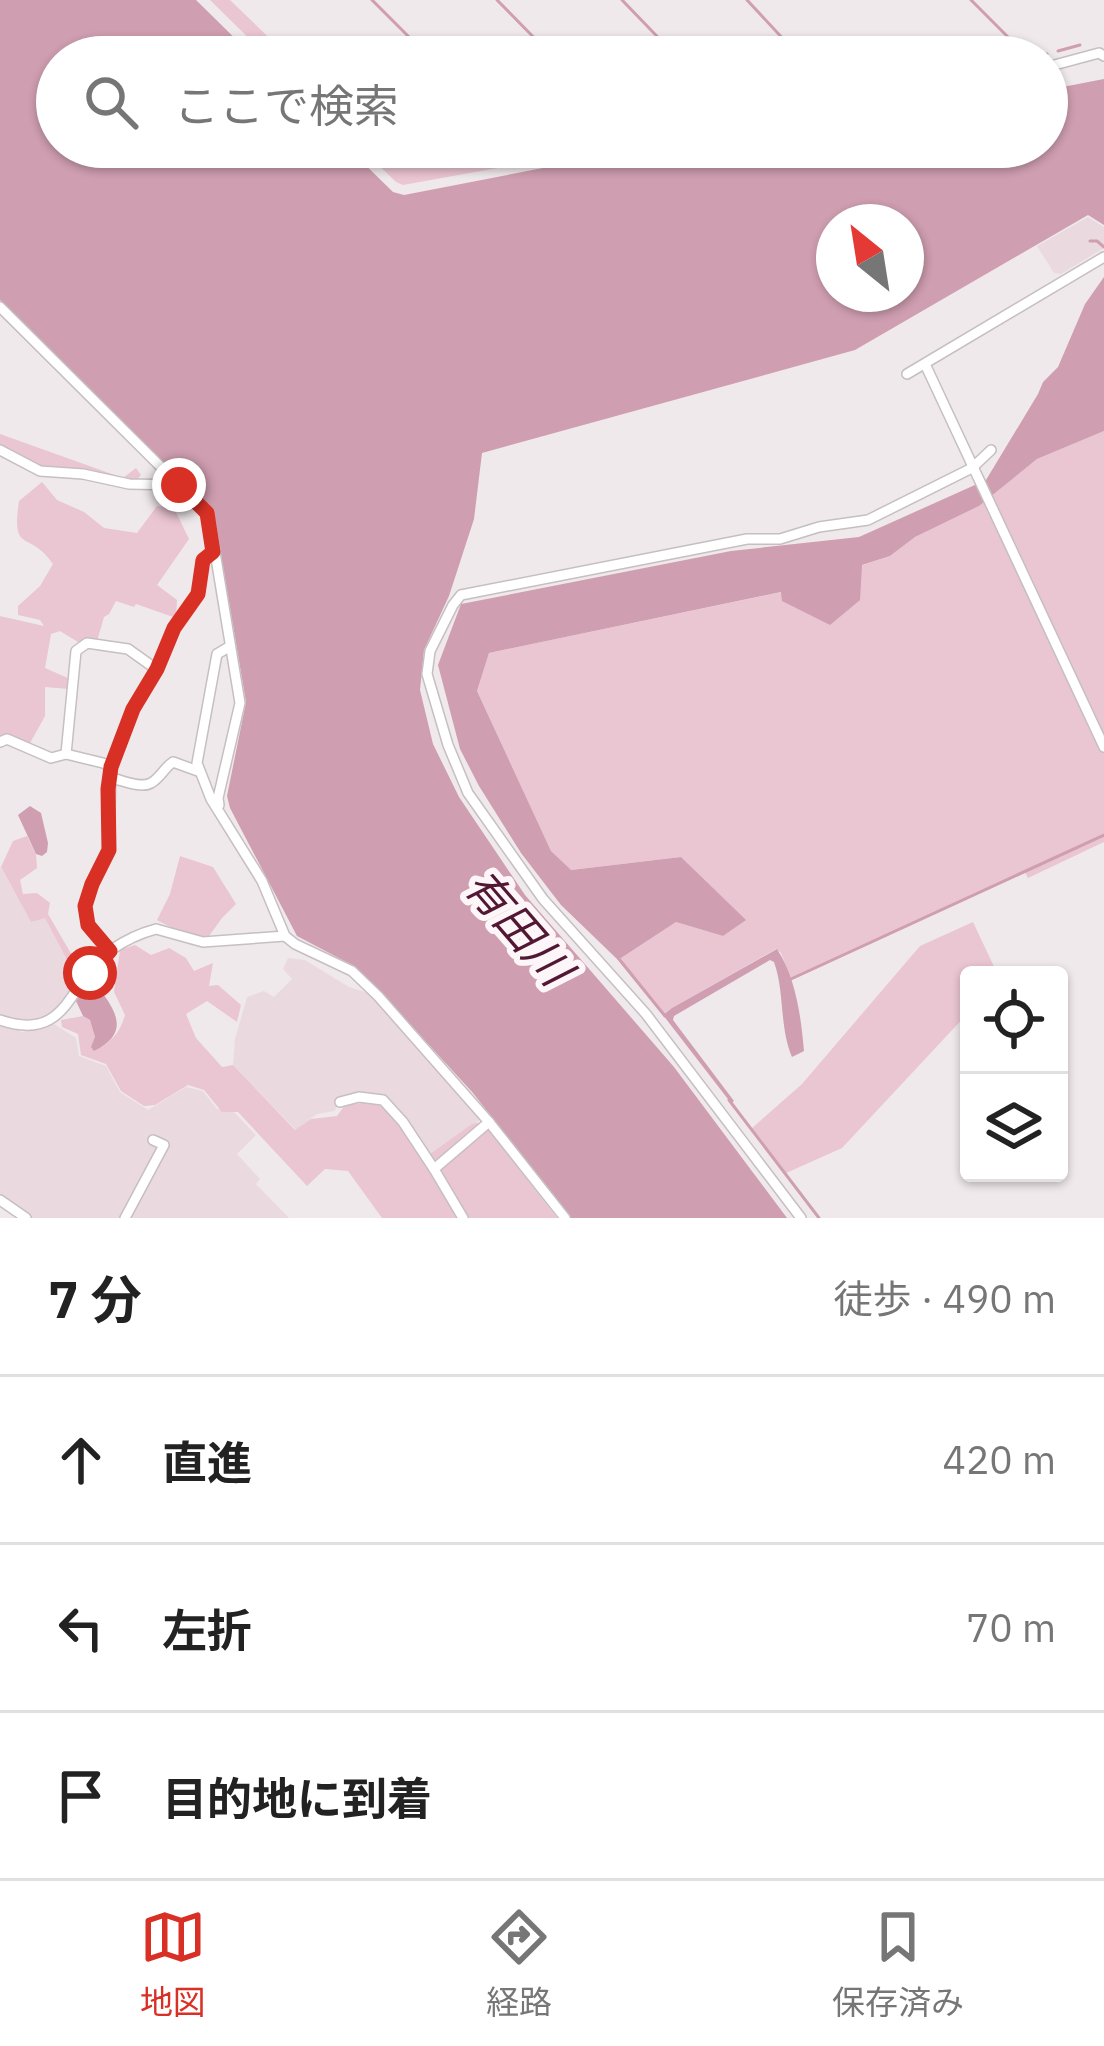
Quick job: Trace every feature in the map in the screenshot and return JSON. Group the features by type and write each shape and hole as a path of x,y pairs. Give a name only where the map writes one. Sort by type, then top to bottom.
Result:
{"street":[{"path":"1068,61 1099,52 1104,56"},
{"path":"908,374 1104,257"},
{"path":"0,307 207,513 240,703 218,798 220,810"},
{"path":"925,364 1104,747"},
{"path":"0,450 40,471 129,484 179,485"},
{"path":"801,1218 646,1015 543,899 468,793 435,707 427,674 430,652 461,595 747,539 780,539 819,527 857,524 974,471 991,451"},
{"path":"110,951 88,925 85,906 109,850 111,772 133,709 174,628 198,594 203,560 213,552"},
{"path":"66,754 76,651 81,645 128,649 157,669"},
{"path":"229,647 217,654 198,771 262,881 285,936 352,971 378,996 489,1122 565,1218"},
{"path":"0,742 7,739 51,758 66,754 103,763 111,772 143,785 173,762 198,771"},
{"path":"0,1021 21,1028 52,1019 68,1006 110,951 156,929 203,942 285,936"},
{"path":"340,1102 359,1097 383,1100 403,1122 463,1218"},
{"path":"434,1169 489,1122"},
{"path":"125,1218 164,1145 153,1140"},
{"path":"0,1200 26,1218"}],"shaded area":[{"path":"210,0 230,0 267,36 247,36"},
{"path":"382,168 497,168 403,185"},
{"path":"1088,217 1104,227 1104,248 1061,274 1054,273 1037,246"},
{"path":"1104,431 1104,842 1028,878 1025,872 791,979 776,949 663,1015 618,960 676,922 723,936 745,920 681,857 570,870 551,851 477,691 489,653 782,592 890,556 915,537 979,506 1037,459"},
{"path":"0,434 123,478 136,468 141,475 136,481 37,467 0,447"},
{"path":"42,482 57,500 104,528 137,533 157,506 174,508 189,539 157,585 177,600 176,618 116,601 104,617 97,641 78,642 60,631 51,634 45,668 70,679 69,689 45,687 45,716 29,745 0,739 0,616 44,626 40,620 18,615 18,606 40,586 53,564 18,529 19,501"},
{"path":"27,836 37,868 20,880 23,894 37,893 50,903 48,914 80,969 74,973 45,918 31,922 1,867 13,841"},
{"path":"180,856 213,867 236,904 209,936 187,936 157,920"},
{"path":"0,866 31,922 45,917 74,972 83,976 64,1004 34,1022 0,1015"},
{"path":"973,922 994,966 960,966 960,1022 842,1148 784,1174 751,1129 802,1084 920,946"},
{"path":"135,945 151,955 169,948 186,958 194,971 213,963 209,986 218,985 241,1005 237,1022 207,1001 186,1014 196,1038 222,1067 233,1065 295,1130 311,1119 337,1116 345,1105 372,1102 389,1110 423,1159 472,1124 482,1122 557,1218 382,1218 348,1171 325,1169 307,1186 238,1112 222,1112 204,1090 188,1085 155,1105 144,1106 121,1091 106,1064 81,1055 78,1034 62,1027 61,1020 83,1016 90,1020 94,1051 114,1037 125,1015 114,992 120,950"},
{"path":"288,958 305,960 349,987 369,993 481,1119 434,1161 397,1106 382,1094 343,1097 334,1111 317,1114 296,1130 233,1065 247,997 264,991 274,997 292,979 283,969"},
{"path":"0,1024 22,1032 54,1024 76,1038 79,1056 106,1066 120,1092 148,1110 186,1087 203,1091 217,1109 231,1109 256,1135 237,1154 260,1179 256,1184 289,1218 29,1218 0,1197"}],"water":[{"name":"有田川","path":"0,0 196,0 233,36 36,36 36,168 368,168 393,192 404,195 544,168 1068,168 1068,86 1104,79 1104,225 1088,215 924,310 924,204 816,204 816,312 921,312 855,350 482,453 474,519 449,596 424,650 420,690 433,744 459,797 525,895 674,1067 787,1218 570,1218 473,1093 376,987 352,965 297,936 227,796 246,702 215,519 208,506 0,300"},
{"path":"1104,277 1104,431 1037,459 979,506 915,537 890,556 862,565 860,600 830,625 782,601 781,592 489,653 477,691 551,851 571,870 681,857 746,920 723,936 676,922 618,960 561,905 521,853 460,749 438,665 461,604 731,551 859,537 986,480 1043,382 1058,367 1085,304"},
{"path":"30,806 41,813 48,843 42,856 36,854 18,815"},
{"path":"777,949 793,985 804,1051 792,1057 777,974 770,960 674,1016 734,1101 731,1103 663,1015"},
{"path":"90,982 102,992 116,1019 113,1036 94,1051 90,1020 76,1001"}],"waterway":[{"path":"372,0 408,36"},
{"path":"497,0 532,36"},
{"path":"622,0 657,36"},
{"path":"747,0 780,36"},
{"path":"971,0 1007,36"},
{"path":"1068,48 1080,45"},
{"path":"1090,241 1104,247"},
{"path":"791,979 1104,835"},
{"path":"619,959 665,1016"},
{"path":"729,1100 819,1218"}],"route":[{"path":"90,973 110,951 88,925 85,906 109,850 111,767 133,709 174,628 195,601 203,560 213,552 207,513 179,485"}]}
